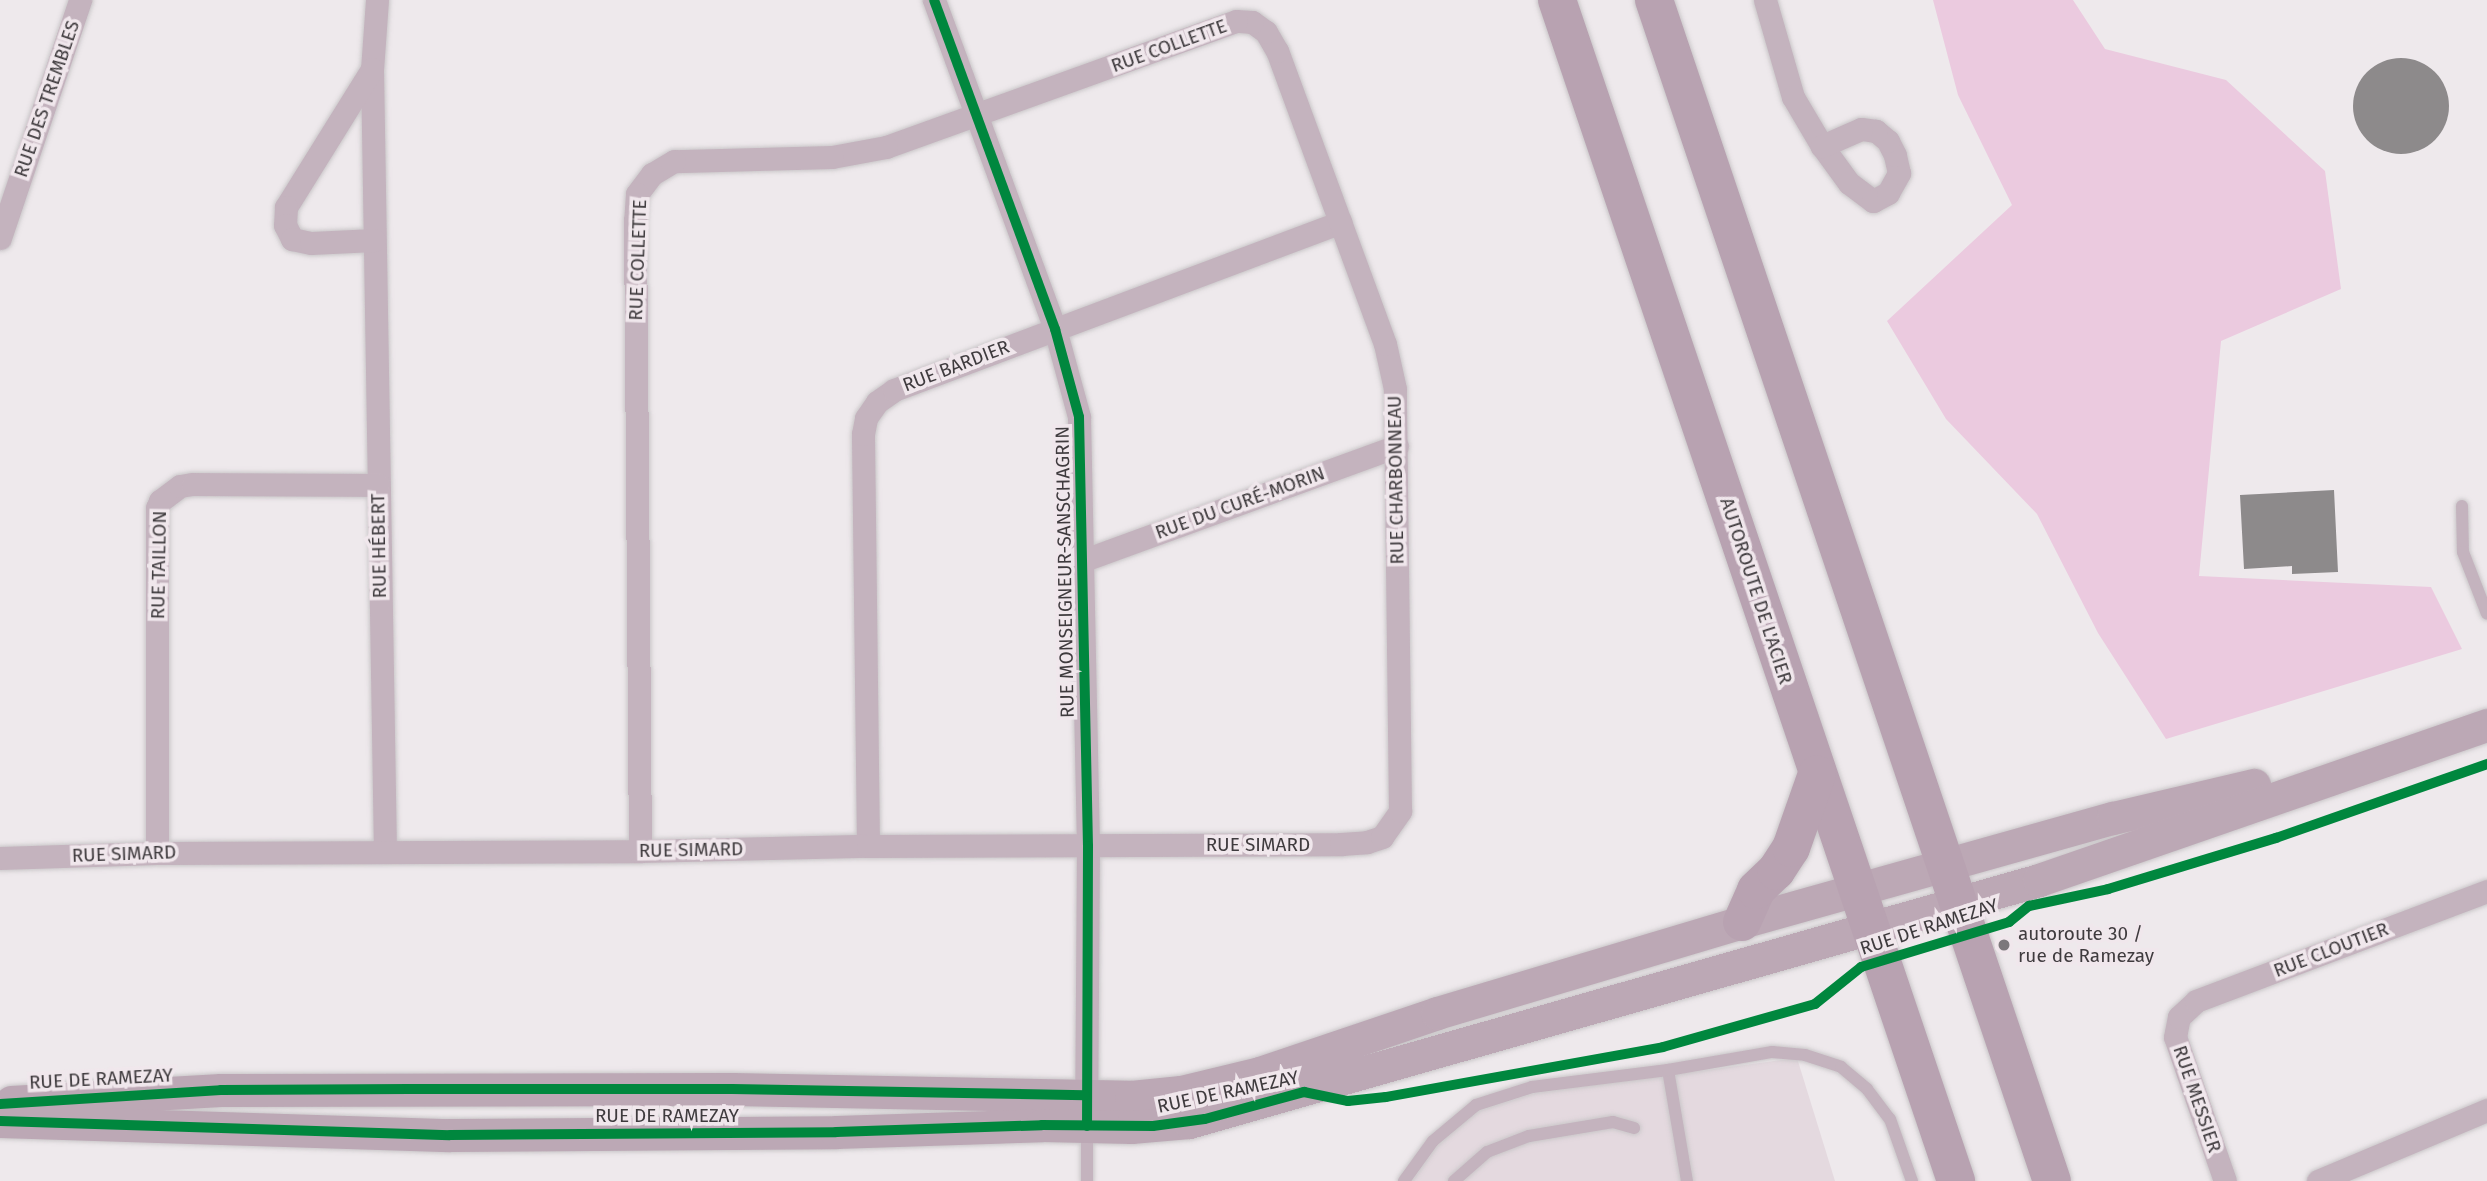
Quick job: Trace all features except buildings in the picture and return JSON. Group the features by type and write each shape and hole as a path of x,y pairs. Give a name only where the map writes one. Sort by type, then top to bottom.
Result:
{"highway":[{"name":"AUTOROUTE DE L'ACIER","path":"1558,0 1956,1181"},
{"path":"1654,0 2052,1181"},
{"path":"1742,922 1756,890 1776,871 1791,848 1817,774"}],"street":[{"name":"RUE DES TREMBLES","path":"0,238 80,0"},
{"name":"RUE HÉBERT","path":"377,0 372,69 385,852"},
{"name":"RUE MONSEIGNEUR-SANSCHAGRIN","path":"934,0 1055,329 1079,416 1088,846 1086,1110"},
{"path":"1765,0 1793,97 1822,146"},
{"name":"RUE COLLETTE","path":"640,851 637,194 652,174 674,161 832,157 886,147 977,117 1236,21 1252,22"},
{"name":"RUE CHARBONNEAU","path":"1252,22 1266,32 1277,51 1385,344 1395,389 1400,811 1382,837"},
{"name":"RUE HÉBERT","path":"372,69 286,207 285,225 292,239 311,243 374,240"},
{"name":"RUE BARDIER","path":"868,846 863,434 866,418 877,402 894,390 1340,222"},
{"name":"RUE DU CURÉ-MORIN","path":"1084,559 1397,446"},
{"name":"RUE TAILLON","path":"157,853 157,508 160,501 180,486 193,484 378,485"},
{"name":"RUE DE RAMEZAY","path":"0,1104 221,1090 732,1088 1086,1110 1131,1127 1205,1119 2039,880 2487,725"},
{"name":"RUE DE RAMEZAY","path":"0,1121 450,1135 736,1133 1086,1110 1242,1078 1437,1013 1742,922 2113,818 2424,746"},
{"name":"RUE SIMARD","path":"0,858 157,853 1341,844 1367,842 1382,837"},
{"name":"RUE CLOUTIER","path":"2179,1017 2196,1001 2487,891"},
{"name":"RUE MESSIER","path":"2179,1017 2175,1037 2225,1181"},
{"path":"732,1088 736,1133"},
{"path":"409,1089 411,1132"},
{"path":"2318,1181 2487,1110"}],"lane":[{"path":"2462,506 2465,559 2487,614"},
{"path":"1405,1181 1433,1141 1476,1105 1532,1087 1668,1070 1772,1052 1805,1055 1841,1067 1867,1089 1890,1119 1912,1181"},
{"path":"1668,1070 1687,1181"},
{"path":"1086,1110 1087,1181"},
{"path":"1454,1181 1486,1152 1529,1136 1613,1122 1634,1128"}],"shaded area":[{"path":"1933,0 2073,0 2105,49 2226,80 2325,171 2341,289 2221,341 2199,576 2431,587 2462,649 2166,739 2098,633 2037,514 1946,419 1887,321 2012,205 1958,95"},
{"path":"1797,1058 1835,1181 1412,1181 1437,1146 1478,1111 1535,1093"}],"cycle path":[{"path":"934,0 1055,329 1079,417 1088,846 1087,1126"},
{"path":"0,1121 450,1135 836,1132 1042,1125 1153,1126 1205,1119 1304,1092 1348,1101 1386,1097 1663,1047 1815,1004 1861,967 2009,922 2029,906 2108,889 2276,838 2487,764"},
{"path":"0,1104 221,1090 732,1089 1085,1095"}],"place":[{"name":"autoroute 30 / rue de Ramezay","path":"2004,945"}]}
